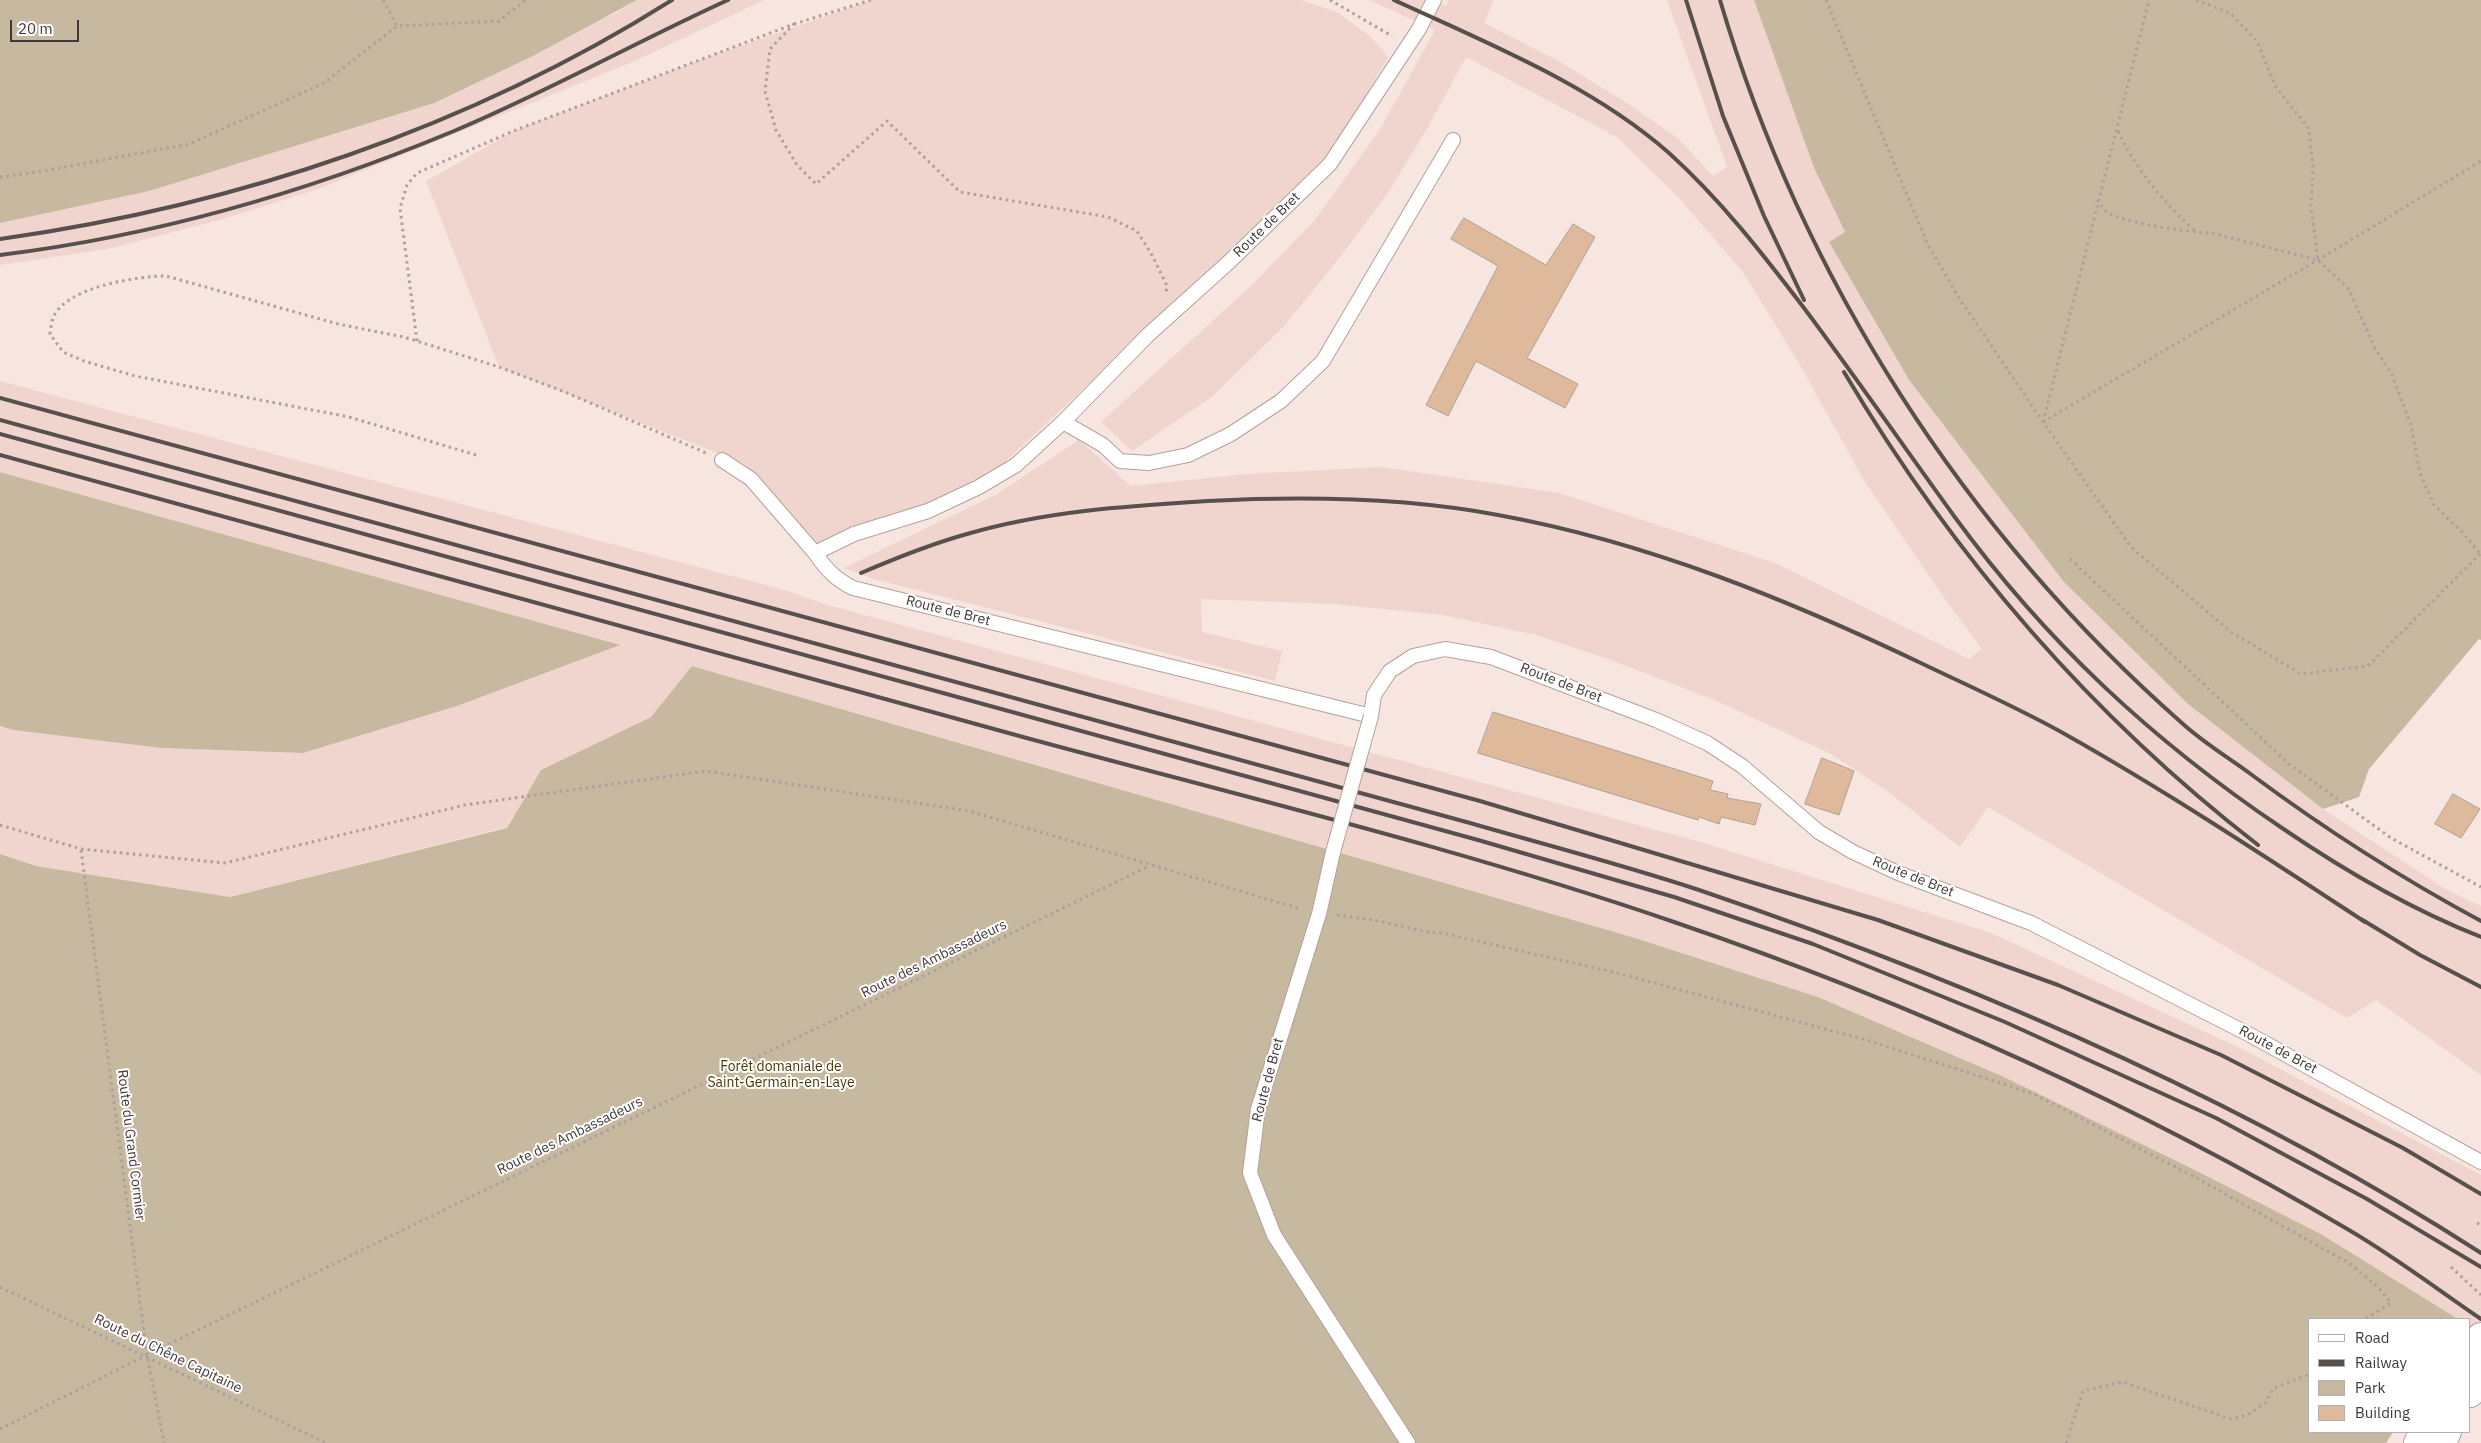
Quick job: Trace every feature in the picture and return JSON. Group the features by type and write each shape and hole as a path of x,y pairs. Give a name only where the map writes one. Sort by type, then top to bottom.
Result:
{"main road":[{"path":"2471,1354 2481,1337"},
{"path":"2471,1392 2481,1374"}],"lane":[{"name":"Route de Bret","path":"1371,716 853,588 840,581 827,570 815,553 854,534 928,510 979,487 1016,465 1063,422 1148,335 1229,262 1330,164 1364,114 1406,46 1420,29 1434,0"},
{"path":"1063,422 1103,445 1120,461 1149,464 1188,455 1231,434 1281,401 1323,361 1453,140"},
{"path":"722,460 751,479 815,553"},
{"name":"Route de Bret","path":"1408,1443 1274,1235 1250,1173 1258,1109 1319,914 1333,852 1371,716 1374,695 1390,670 1413,656 1445,649 1491,657 1647,716 1707,743 1735,762 1819,832 1853,852 1898,873 2031,923 2252,1036 2481,1162"}],"path":[{"path":"383,0 397,26"},
{"path":"0,178 190,144 324,83 397,26 499,21 526,0"},
{"path":"417,341 400,208 407,185 417,173 516,130 794,24 871,0"},
{"path":"1330,0 1376,26 1406,46"},
{"path":"1826,0 1927,242 1959,298 2043,422 2132,546 2231,632 2302,674 2368,666 2480,555 2463,533 2434,505 2420,473 2411,425 2392,375 2376,350 2348,288 2318,260 2211,233 2196,232 2108,214 2097,200"},
{"path":"2043,422 2097,200 2118,130 2149,0"},
{"path":"2196,0 2230,13 2257,41 2276,87 2309,129 2313,168 2311,208 2318,260"},
{"path":"794,24 770,49 765,91 776,130 797,165 816,184 887,121 960,192 1108,217 1137,231 1152,255 1167,286 1165,296"},
{"path":"2118,130 2132,159 2160,198 2196,232"},
{"path":"2043,422 2318,260 2481,160"},
{"path":"476,455 349,417 135,376 84,361 63,352 50,334 53,317 69,300 104,284 144,276 166,276 338,324 417,341 499,367 565,392 722,460"},
{"path":"2070,559 2290,764 2391,838 2481,887"},
{"path":"0,825 81,849 225,863 465,805 706,771 969,810 1150,866 1319,914 1374,920 1432,933 1442,932 1617,973 1870,1041 2034,1094 2199,1179 2349,1263 2378,1286 2391,1303 2367,1318"},
{"name":"Route du Grand Cormier","path":"81,849 147,1355 164,1443"},
{"name":"Route des Ambassadeurs","path":"0,1430 147,1355 1150,866"},
{"path":"2451,1267 2481,1295"},
{"name":"Route du Chêne Capitaine","path":"0,1287 147,1355 326,1443"},
{"path":"2066,1443 2083,1391 2122,1382 2231,1419 2247,1415 2265,1403 2274,1388 2308,1375"}],"shaded area":[{"path":"637,0 764,0 635,61 318,189 220,220 107,249 0,265 0,223 614,14"},
{"path":"872,0 1300,0 1337,12 1371,37 1388,57 1327,163 981,484 815,548 745,464 499,367 426,181 516,130 703,59"},
{"path":"1369,0 1434,0 1446,6 1449,0 1494,0 1484,23 1557,60 1627,103 1679,139 1713,176 1727,167 1667,0 1754,0 1814,168 1845,233 1829,242 1909,380 2064,582 2188,704 2323,809 2447,890 2481,906 2481,1075 2376,1000 2347,1018 1988,807 1960,847 1887,791 1831,754 1717,701 1611,660 1536,635 1443,615 1333,604 1201,599 1202,632 1282,651 1275,681 874,579 844,568 997,494 1079,440 1131,486 1246,474 1381,467 1559,493 1775,563 1969,659 1982,649 1945,599 1865,482 1800,365 1743,272 1679,198 1617,137 1466,57 1427,129 1387,194 1341,256 1284,326 1213,396 1132,451 1101,422 1251,286 1314,221 1379,131 1435,30"},
{"path":"0,381 788,591 824,604 1704,843 1991,933 2240,1048 2481,1175 2481,1335 2471,1328 2471,1318 2456,1318 2321,1234 2004,1077 1818,997 1632,937 693,666 651,717 541,770 507,827 230,897 36,866 0,854 0,726 13,730 161,748 303,753 457,706 619,645 0,472"}],"green space":[{"path":"0,0 637,0 533,56 434,103 149,191 0,223"},
{"path":"1754,0 2481,0 2481,640 2479,639 2369,769 2359,797 2323,809 2188,704 2064,582 1909,380 1829,242 1845,232 1814,168"},
{"path":"0,472 620,645 457,706 303,753 161,748 13,730 0,726"},
{"name":"Forêt domaniale de Saint-Germain-en-Laye","path":"692,666 1632,937 1818,997 2004,1077 2189,1167 2321,1234 2456,1318 2308,1318 2308,1433 2392,1433 2386,1443 0,1443 0,854 36,866 230,897 507,828 541,770 651,717"}],"building":[{"path":"1464,218 1546,265 1573,224 1595,237 1527,358 1578,384 1565,408 1476,361 1448,416 1426,405 1498,266 1451,239"},
{"path":"1493,712 1713,781 1710,790 1728,794 1727,798 1761,804 1755,825 1721,817 1719,824 1699,817 1698,820 1478,753"},
{"path":"1822,758 1854,771 1839,815 1805,804"},
{"path":"2453,794 2480,809 2461,838 2435,824"}],"railway":[{"path":"0,239 176,206 263,182 349,155 433,123 515,86 595,45 672,0"},
{"path":"0,255 58,247 174,223 288,192 344,173 400,153 489,116 728,0"},
{"path":"1394,0 1502,49 1573,86 1607,106 1669,153 1706,189 1772,267 1989,562 2026,606 2104,687 2189,760 2235,795 2306,844 2403,902 2481,937"},
{"path":"1686,0 1723,116 1764,216 1804,300"},
{"path":"1720,0 1754,103 1796,204 1845,301 1900,395 1962,484 2030,569 2104,649 2199,738 2336,834 2422,888 2481,921"},
{"path":"1844,372 1886,439 1931,504 1978,567 2028,628 2138,742 2196,795 2258,845"},
{"path":"0,398 1480,801 1878,920 2058,985 2221,1055 2403,1148 2481,1194"},
{"path":"0,420 1470,823 1699,890 1901,963 2101,1048 2199,1094 2296,1144 2390,1197 2481,1253"},
{"path":"0,434 1478,840 1674,897 1813,944 2005,1022 2216,1118 2367,1199 2481,1267"},
{"path":"0,455 895,702 1350,824 1513,871 1674,922 1849,986 1934,1021 2103,1098 2186,1140 2349,1230 2481,1319"},
{"path":"861,573 927,547 997,526 1087,511 1178,503 1244,499 1317,498 1390,501 1462,509 1554,527 1663,557 1769,596 1874,641 2012,706 2063,733 2178,801 2365,922"},
{"path":"2361,919 2420,955 2481,987"}]}
